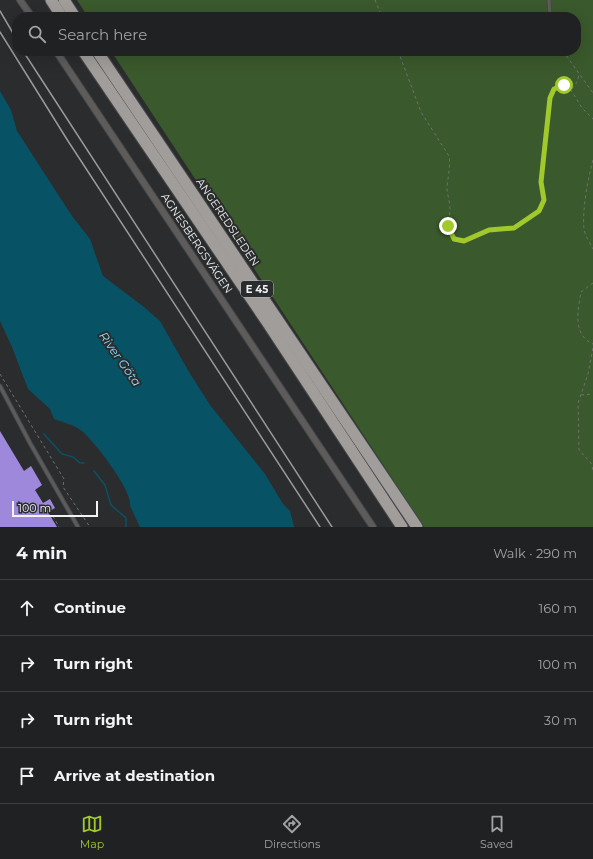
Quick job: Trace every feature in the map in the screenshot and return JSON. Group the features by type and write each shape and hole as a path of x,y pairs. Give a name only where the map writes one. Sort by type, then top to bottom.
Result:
{"highway":[{"path":"51,0 59,12"},
{"path":"64,0 72,12"},
{"name":"E 45","path":"86,56 267,322 402,527"},
{"name":"ANGEREDSLEDEN","path":"100,56 417,527"}],"street":[{"path":"20,0 28,12"},
{"name":"AGNESBERGSVÄGEN","path":"59,56 373,527"}],"lane":[{"path":"549,0 550,12"},
{"path":"0,386 30,443 78,527"}],"path":[{"path":"375,0 380,12"},
{"path":"400,56 419,107 449,156 450,163 447,189 450,209 448,226 451,234 457,240 469,239 489,230 514,228 539,211 544,200 541,182 550,98 554,89 564,85 571,89 582,108 593,119"},
{"path":"566,56 593,93"},
{"path":"571,89 578,82 579,74"},
{"path":"593,160 585,205 584,225 584,231 593,249"},
{"path":"593,283 581,292 576,313 581,332 593,348 588,374 578,403 580,450 591,463 593,470"},
{"path":"0,374 64,479 63,487 90,527"},
{"path":"580,395 593,394"},
{"path":"53,516 60,527"}],"green space":[{"path":"77,0 593,0 593,527 424,527 114,56 581,56 581,12 85,12"}],"water":[{"name":"River Göta","path":"0,91 11,110 17,131 72,216 90,239 103,276 160,321 210,405 265,474 283,504 290,511 294,527 140,527 119,478 88,436 72,425 54,419 50,409 28,389 0,321"}],"building":[{"path":"0,431 24,471 31,466 42,485 35,490 43,503 50,499 55,508 48,512 57,527 0,527"}],"waterway":[{"path":"44,434 62,454 73,457 80,463 84,463"},
{"path":"94,471 105,485 111,505 126,518 126,527"}],"railway":[{"path":"0,11 12,31"},
{"path":"0,32 12,51"},
{"path":"15,56 68,141 320,527"},
{"path":"26,56 332,527"}],"route":[{"path":"448,226 454,239 464,241 489,230 505,230 519,226 539,211 544,200 541,182 550,112 550,98 554,89 564,85"}]}
